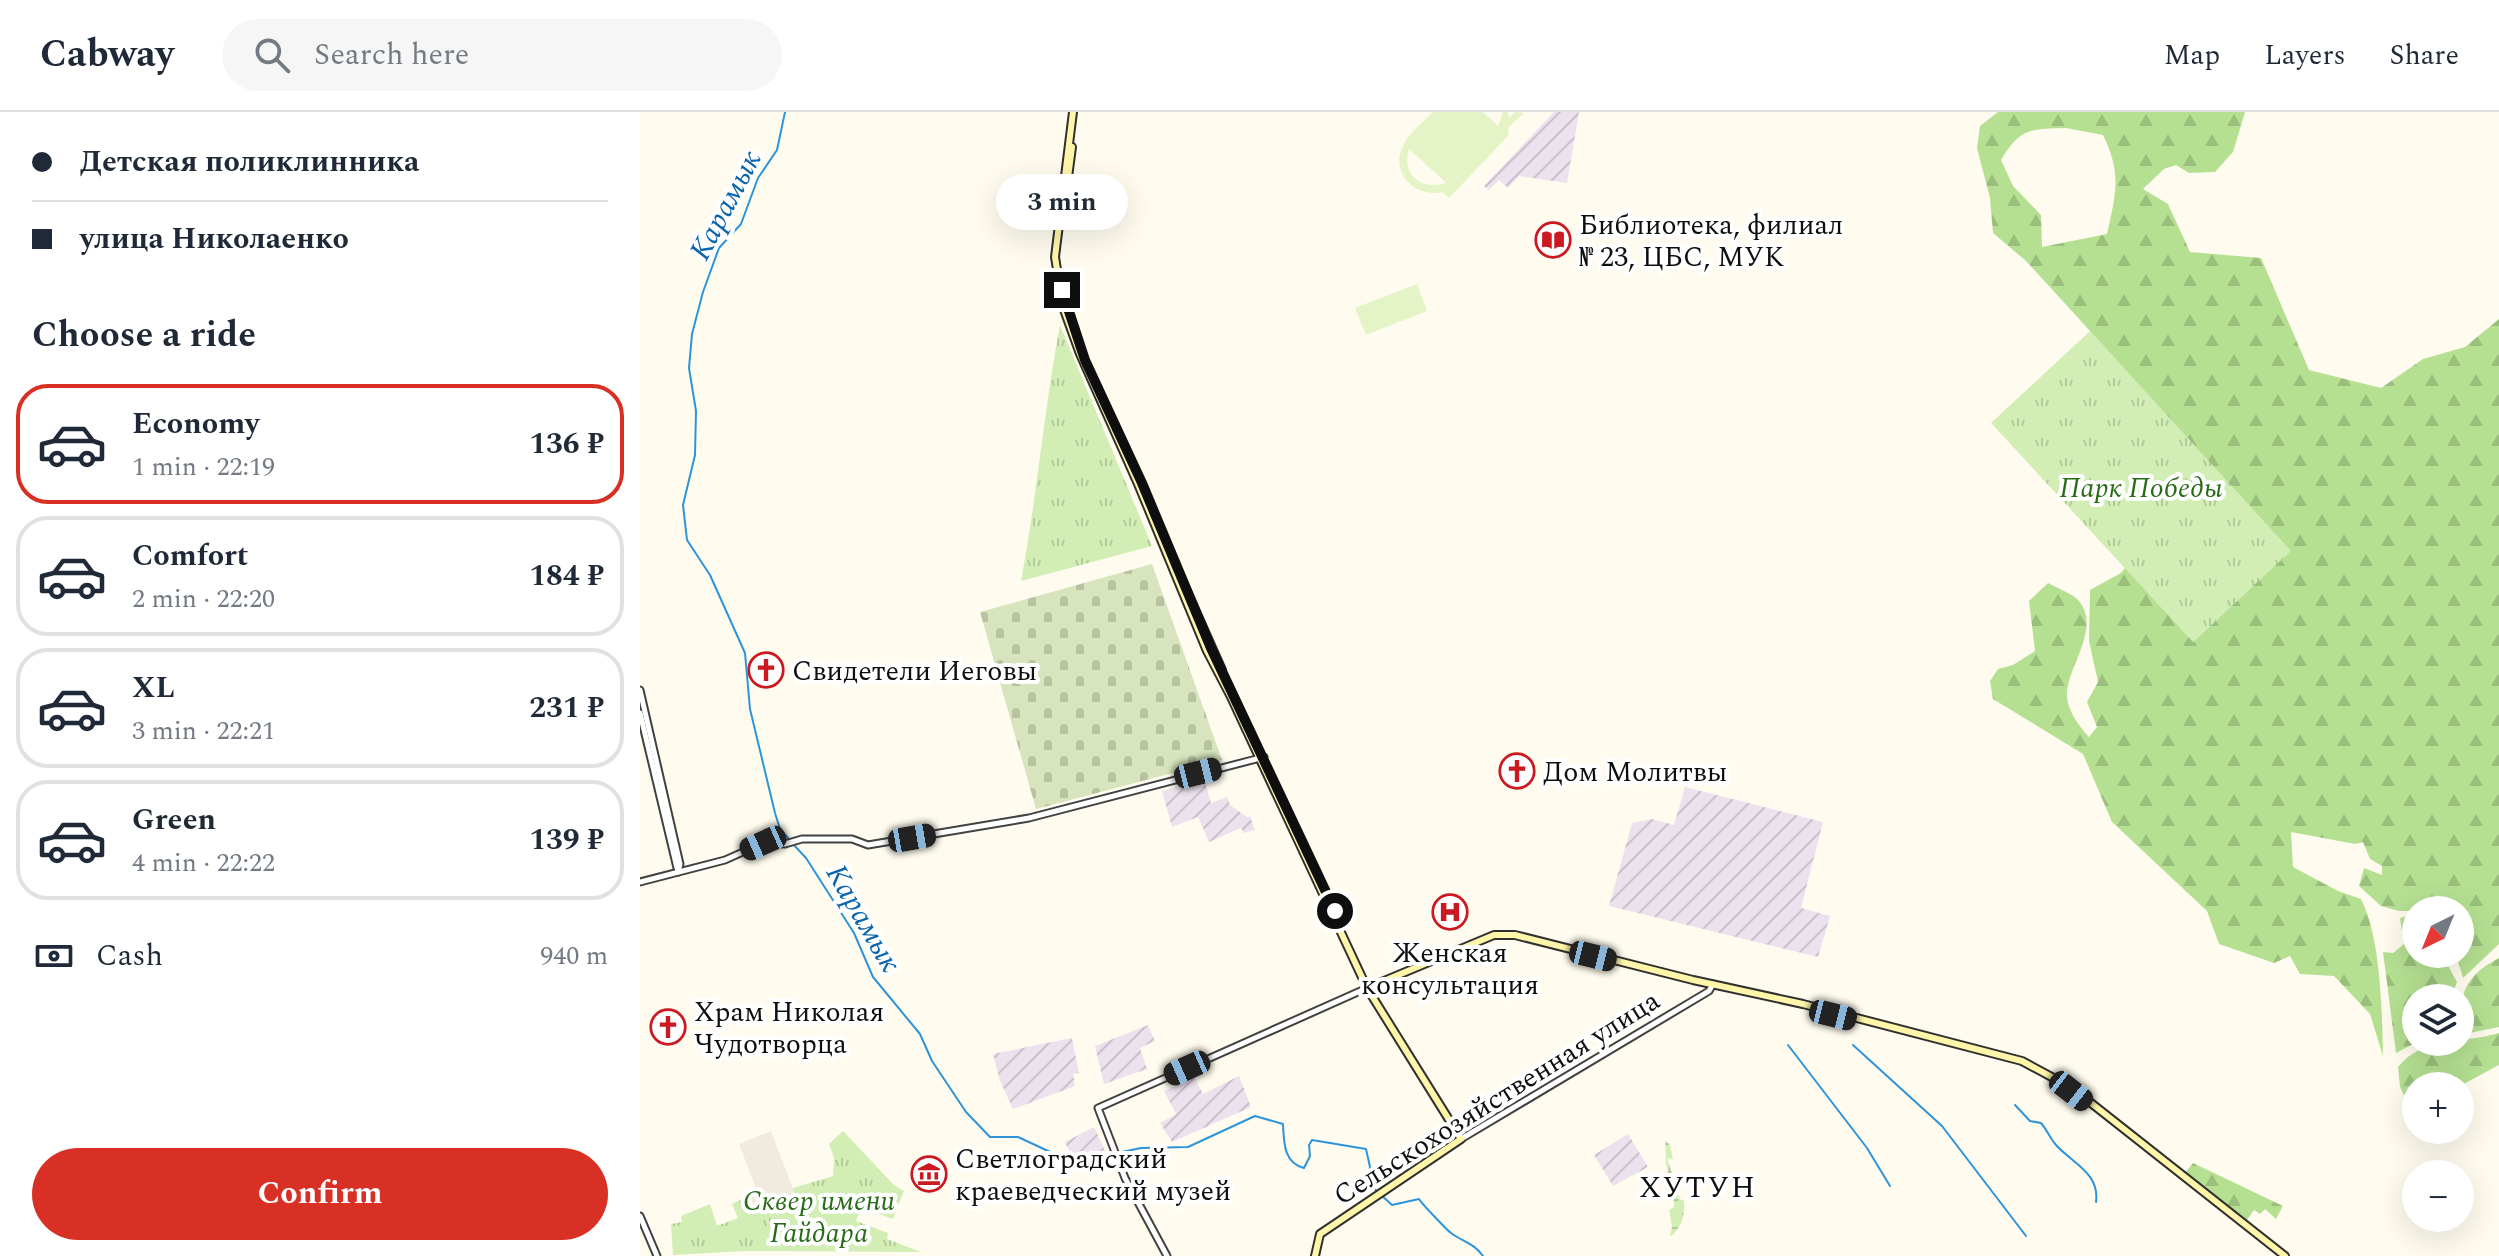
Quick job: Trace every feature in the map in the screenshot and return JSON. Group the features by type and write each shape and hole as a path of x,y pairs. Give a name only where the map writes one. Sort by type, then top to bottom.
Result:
{"main road":[{"path":"1076,112 1058,258 1062,290 1085,360 1142,483 1211,648 1368,990 1461,1139"},
{"path":"1076,112 1055,257 1063,307 1080,354 1207,651 1262,758"},
{"path":"1368,990 1494,935 1515,935 2022,1064 2071,1091 2283,1256"},
{"path":"1712,985 1803,1004 2022,1061 2072,1088 2283,1256"},
{"name":"Сельскохозяйственная улица","path":"1315,1256 1320,1234 1370,1197 1461,1139"}],"street":[{"path":"640,690 680,864 678,872"},
{"path":"640,713 678,872"},
{"path":"640,882 725,860 763,843 852,839 868,845 1029,818 1262,758"},
{"name":"Сельскохозяйственная улица","path":"1461,1139 1709,991 1712,985"},
{"path":"1167,1256 1125,1178 1098,1108 1368,990"},
{"path":"640,1216 657,1256"}],"shaded area":[{"path":"1554,112 1579,112 1567,183 1519,176 1508,188 1499,180 1489,190 1484,186"},
{"path":"1204,779 1211,803 1227,797 1230,805 1250,816 1255,830 1244,833 1241,828 1209,842 1198,817 1172,827 1162,791"},
{"path":"1685,787 1823,822 1801,908 1830,916 1818,957 1609,906 1632,823 1652,819 1674,825"},
{"path":"1148,1025 1155,1041 1140,1048 1147,1069 1104,1084 1095,1046"},
{"path":"1072,1038 1079,1073 1073,1074 1075,1086 1013,1109 1000,1081 993,1054"},
{"path":"1239,1076 1251,1107 1172,1142 1160,1123 1176,1114 1164,1091 1194,1077 1203,1094"},
{"path":"1094,1127 1107,1155 1071,1155 1065,1142"},
{"path":"771,1131 795,1194 755,1209 749,1194 757,1191 739,1144"},
{"path":"1628,1134 1648,1167 1613,1186 1594,1155"}],"green space":[{"path":"1433,112 1483,112 1498,126 1503,112 1508,112 1509,118 1515,112 1524,113 1508,128 1509,135 1449,198 1442,192 1432,193 1415,187 1402,174 1400,165 1406,141","holes":["1409,149 1445,182 1428,185 1415,178 1408,166"]},
{"path":"1998,112 2245,112 2233,152 2215,172 2189,173 2176,165 2164,169 2143,189 2168,204 2190,252 2261,258 2309,370 2381,388 2423,359 2465,347 2499,319 2499,944 2474,968 2474,896 2402,896 2402,911 2381,906 2359,886 2364,868 2382,875 2382,866 2370,859 2363,842 2355,844 2291,832 2293,867 2338,891 2361,899 2368,915 2381,997 2383,1056 2370,1014 2334,976 2300,974 2290,956 2274,963 2219,944 2207,911 2112,822 2083,754 1993,699 1990,681 1998,669 2013,665 2035,651 2029,601 2048,583 2076,598 2084,608 2086,632 2069,682 2067,699 2074,717 2089,737 2097,727 2087,702 2098,682 2089,641 2090,590 2125,568 2193,642 2291,551 2026,261 1993,233 1990,198 1977,148 1980,126","holes":["2066,128 2103,135 2116,184 2107,234 2042,247 2041,215 2013,186 2001,160 2008,149 2027,132"]},
{"path":"1417,284 1427,311 1366,335 1355,308"},
{"path":"1060,325 1152,546 1021,581 1049,389"},
{"name":"Парк Победы","path":"2090,331 2292,551 2193,642 1991,423"},
{"path":"1152,564 1222,760 1036,809 980,612"},
{"path":"2402,946 2402,968 2449,968 2457,982 2402,984 2402,1050 2396,1053 2383,952 2393,953"},
{"path":"2499,958 2499,1027 2474,1032 2474,984 2468,984 2486,965"},
{"path":"2460,968 2474,968 2463,978"},
{"path":"2499,1033 2499,1065 2474,1078 2474,1072 2402,1072 2402,1091 2398,1067 2408,1057 2474,1056 2474,1038"},
{"name":"Сквер имени Гайдара","path":"843,1131 894,1185 904,1191 893,1219 861,1207 856,1221 888,1233 887,1239 921,1252 744,1251 673,1255 671,1224 682,1222 681,1216 710,1204 717,1226 738,1218 732,1204 740,1200 749,1212 790,1189 833,1176 834,1158 829,1144"},
{"path":"1665,1140 1670,1145 1673,1159 1667,1158 1680,1199 1684,1201 1682,1221 1670,1237 1669,1210 1674,1203 1666,1163"},
{"path":"2193,1163 2283,1206 2276,1219 2265,1209 2260,1214 2254,1210 2247,1220 2185,1173"}],"waterway":[{"name":"Карамык","path":"785,112 777,150 758,178 741,224 719,248 692,334 689,368 696,411 695,455 683,505 687,540 710,575 745,653 750,709 775,813 780,829 789,839"},
{"name":"Карамык","path":"793,844 806,858 854,933 873,977 920,1034 932,1061 966,1112 990,1137 1018,1137 1061,1157 1088,1159 1141,1148 1188,1147 1255,1116 1283,1124 1288,1156 1304,1168 1310,1156 1312,1140 1366,1149 1370,1167 1367,1182 1392,1205 1419,1199 1449,1231 1483,1256"},
{"path":"1788,1045 1867,1148 1890,1186"},
{"path":"1853,1045 1942,1126 2026,1236"},
{"path":"2015,1105 2030,1121 2041,1123 2056,1145 2084,1169 2094,1183 2096,1202"}],"place":[{"name":"Библиотека, филиал № 23, ЦБС, МУК","path":"1553,240"},
{"name":"Свидетели Иеговы","path":"766,670"},
{"name":"Дом Молитвы","path":"1517,771"},
{"name":"Женская консультация","path":"1450,912"},
{"name":"Храм Николая Чудотворца","path":"668,1027"},
{"name":"Светлоградский краеведческий музей","path":"929,1174"}],"district":[{"name":"ХУТУН","path":"1698,1187"}],"route":[{"path":"1062,290 1085,360 1142,483 1211,648 1335,911"}]}
